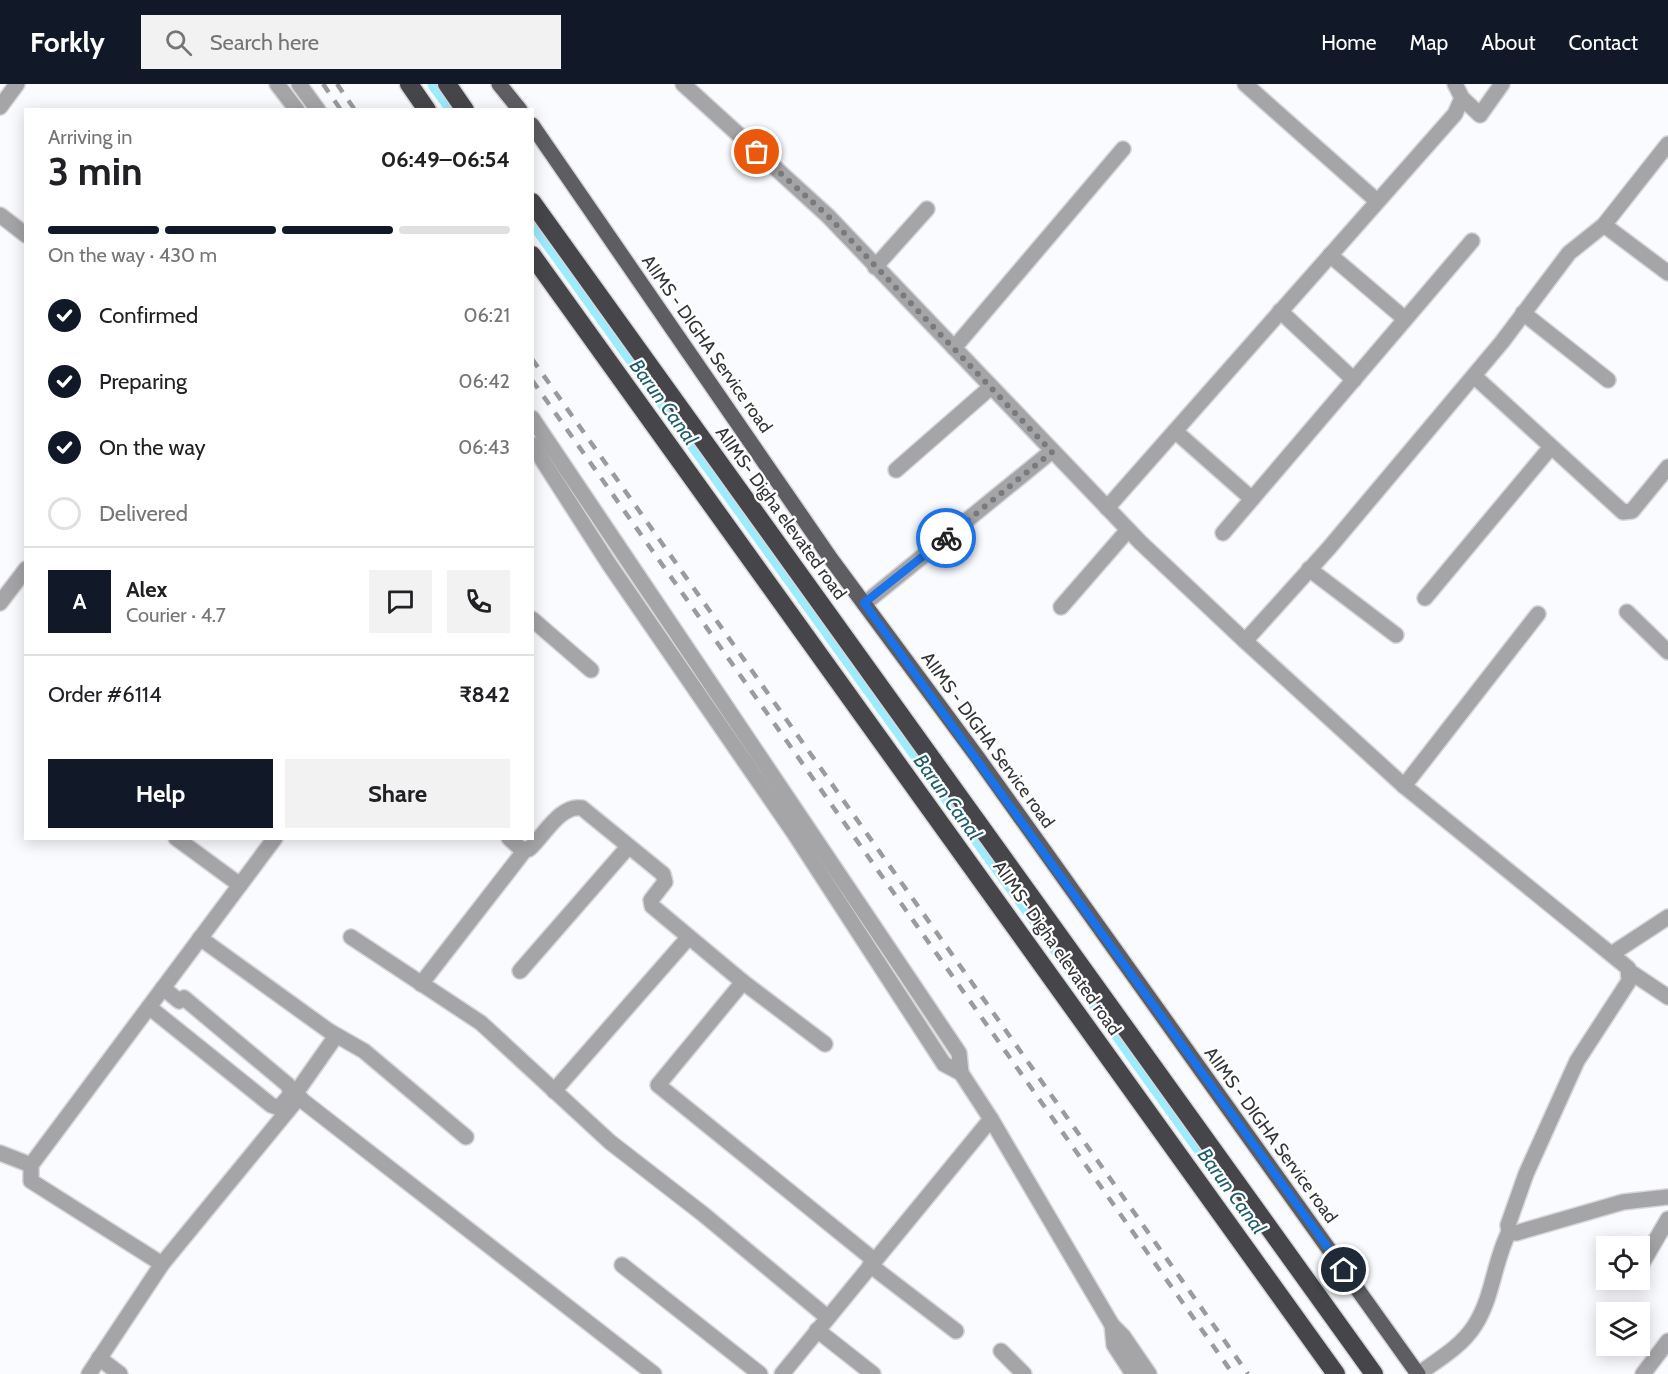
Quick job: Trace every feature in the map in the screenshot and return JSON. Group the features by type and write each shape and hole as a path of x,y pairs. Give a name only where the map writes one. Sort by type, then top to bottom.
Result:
{"highway":[{"path":"409,84 426,108"},
{"path":"447,84 464,108"},
{"name":"AIIMS- Digha elevated road","path":"534,205 1374,1374"},
{"name":"AIIMS- Digha elevated road","path":"534,258 1336,1374"}],"main road":[{"path":"499,84 518,108"},
{"name":"AIIMS - DIGHA Service road","path":"534,128 864,603 1418,1374"}],"street":[{"path":"0,107 17,84"},
{"path":"277,84 295,108"},
{"path":"299,84 317,108"},
{"path":"1245,84 1377,201"},
{"path":"1455,84 1462,98 1480,115 1502,84"},
{"path":"686,85 828,216 1128,530 1245,641 1404,786 1613,953 1629,971 1668,997"},
{"path":"1107,508 1455,114 1462,98"},
{"path":"1245,641 1474,376 1569,253 1604,225 1668,144"},
{"path":"954,348 1123,149"},
{"path":"875,267 927,209"},
{"path":"0,215 24,233"},
{"path":"1604,225 1668,273"},
{"path":"1223,533 1472,241"},
{"path":"1330,255 1405,319"},
{"path":"1280,311 1354,380"},
{"path":"1523,313 1608,380"},
{"path":"1474,376 1626,513 1632,511 1668,467"},
{"path":"896,470 991,387"},
{"path":"534,421 959,1053 960,1073"},
{"path":"1175,431 1252,499"},
{"path":"534,447 609,564 794,833 944,1064 960,1073 991,1119 1112,1325 1123,1336 1149,1374"},
{"path":"1425,598 1551,447"},
{"path":"864,603 1052,452"},
{"path":"1060,607 1128,530"},
{"path":"1309,569 1396,635"},
{"path":"0,603 24,572"},
{"path":"1627,612 1668,652"},
{"path":"1404,786 1538,614"},
{"path":"534,621 591,670"},
{"path":"421,984 525,850 534,845 564,813 575,807 589,812 666,877 651,903 688,938 825,1044"},
{"path":"179,840 240,885"},
{"path":"162,1264 31,1181 31,1165 240,885 270,840"},
{"path":"512,840 525,850"},
{"path":"520,971 628,847"},
{"path":"1613,953 1668,917"},
{"path":"351,937 482,1023 610,1142 704,1214 827,1317"},
{"path":"200,938 336,1036 364,1051 466,1137"},
{"path":"554,1091 688,938"},
{"path":"1418,1374 1455,1347 1475,1325 1485,1304 1498,1255 1509,1232 1508,1225 1526,1174 1577,1061 1629,981 1629,971"},
{"path":"743,982 658,1085 956,1331"},
{"path":"149,1006 271,1106 279,1108 291,1094 288,1085 184,998 179,1001 163,988"},
{"path":"89,1374 162,1264 299,1097 300,1086 336,1036"},
{"path":"299,1097 654,1374"},
{"path":"782,1374 991,1119"},
{"path":"0,1153 31,1165"},
{"path":"1509,1232 1516,1233 1623,1202 1668,1197"},
{"path":"1650,1250 1668,1219"},
{"path":"622,1265 760,1374"},
{"path":"1112,1325 1114,1345 1133,1374"},
{"path":"817,1330 873,1374"},
{"path":"1643,1374 1662,1362 1668,1341"},
{"path":"1001,1351 1024,1374"},
{"path":"99,1358 120,1374"}],"waterway":[{"name":"Barun Canal","path":"435,84 453,108"},
{"name":"Barun Canal","path":"534,222 1203,1152"}],"railway":[{"path":"323,84 340,108"},
{"path":"337,84 354,108"},
{"path":"534,362 1248,1374"},
{"path":"534,383 1233,1374"}],"way so far":[{"path":"757,152 828,216 1052,452 946,538"}],"route":[{"path":"946,538 864,603 978,758 1104,938 1344,1270"}]}
